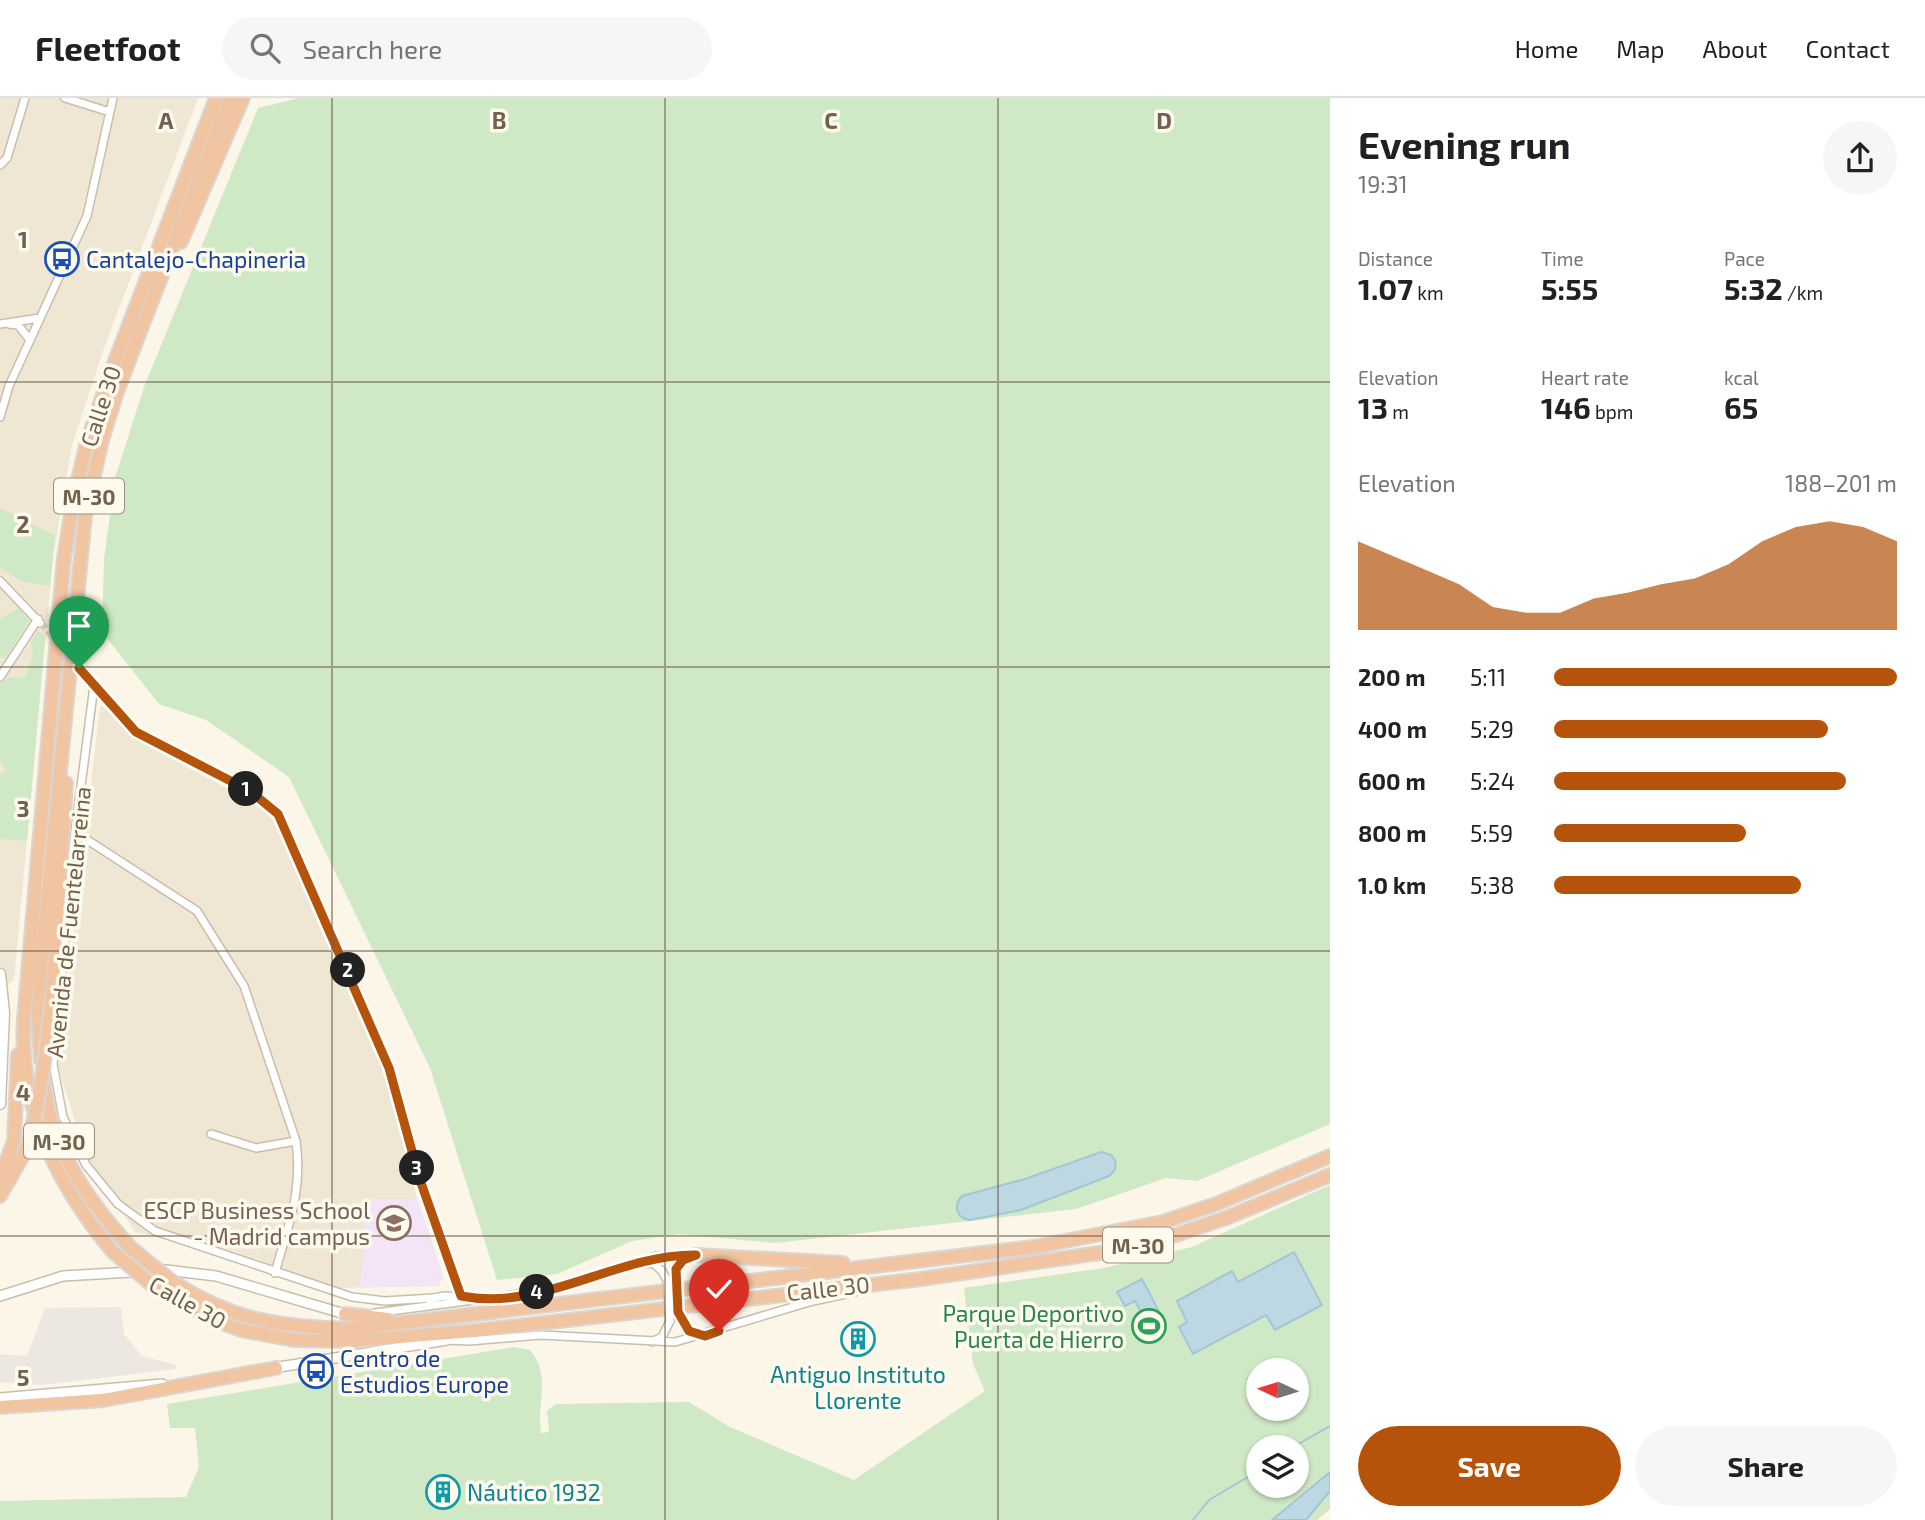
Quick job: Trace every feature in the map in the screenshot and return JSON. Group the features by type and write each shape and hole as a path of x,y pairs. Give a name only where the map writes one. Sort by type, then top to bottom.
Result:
{"highway":[{"name":"Calle 30","path":"216,98 110,374 87,442 73,501 64,558 23,1031 29,1089 41,1135 56,1171 84,1217 113,1252 153,1286 212,1319 242,1330 285,1339 350,1341 473,1331 1028,1265 1158,1240 1226,1218 1330,1174"},
{"name":"Calle 30","path":"230,98 117,392 93,475 77,577 74,664 41,965 38,1013 43,1082 49,1115 66,1161 96,1210 131,1248 173,1282 219,1308 268,1324 350,1329 934,1260 1111,1235 1163,1222 1216,1204 1330,1156"},
{"path":"137,338 243,98"},
{"path":"0,1196 25,1152 38,1103 52,997 74,664"},
{"path":"0,1178 14,1141 23,1031"},
{"path":"696,1255 836,1264 905,1256 934,1260"},
{"path":"859,1291 887,1282"},
{"path":"345,1314 406,1321"},
{"path":"447,1340 473,1331"},
{"path":"0,1407 104,1400 276,1368"}],"main road":[{"path":"0,974 4,1013 0,1104"}],"street":[{"path":"0,165 6,158 25,98"},
{"path":"65,98 110,112"},
{"path":"0,417 9,386 86,216 113,98"},
{"path":"2,324 40,318"},
{"path":"2,324 18,325 30,340"},
{"path":"0,581 39,621 0,677"},
{"path":"74,664 136,732 250,791 278,814 389,1068 420,1180 461,1296"},
{"name":"Avenida de Fuentelarreina","path":"94,686 75,832 52,1064 63,1117 86,1165 118,1205 155,1231 275,1273 352,1297 384,1301 452,1295 477,1299"},
{"path":"93,707 103,697"},
{"path":"75,832 197,911 244,986 296,1141 298,1196 275,1273"},
{"path":"211,1134 256,1147 296,1141"},
{"path":"0,1299 63,1276 166,1270 216,1276 345,1314 389,1312 557,1289 656,1256 696,1255"},
{"path":"696,1255 683,1260 676,1269 681,1320 689,1331 705,1336"},
{"path":"630,1263 653,1264 662,1270 667,1280 670,1321 662,1337 645,1343"},
{"path":"452,1295 454,1278"},
{"path":"0,1398 188,1381 447,1340 469,1342 541,1335 645,1343 675,1342 705,1336 813,1301 859,1291"},
{"name":"Avenida de Fuentelarreina","path":"389,1312 433,1298"},
{"path":"0,1390 49,1394"}],"shaded area":[{"path":"0,98 198,98 103,351 72,445 53,557 14,980 0,990"},
{"path":"100,706 135,739 269,811 385,1071 417,1199 443,1276 439,1286 335,1288 234,1251 135,1232 84,1152 58,1065"},
{"name":"ESCP Business School - Madrid campus","path":"362,1199 417,1199 443,1276 439,1286 360,1287 364,1247"},
{"path":"121,1307 124,1334 142,1356 177,1365 176,1369 42,1385 0,1382 0,1354 27,1356 45,1308"}],"green space":[{"path":"299,98 1330,98 1330,1124 1197,1181 1166,1178 1076,1209 775,1243 679,1234 632,1241 557,1274 497,1280 430,1068 289,777 206,720 159,704 102,632 104,559 115,478 144,387 258,108"},
{"path":"0,508 55,536 50,586 24,582 0,568"},
{"path":"19,608 29,621 5,659 0,656 0,619"},
{"path":"38,631 45,637 27,841 0,839 0,775 6,771 0,760 0,685 8,677 25,678 33,655 31,642"},
{"name":"Parque Deportivo Puerta de Hierro","path":"1330,1185 1330,1509 1317,1520 0,1520 0,1501 186,1497 199,1467 195,1428 170,1428 167,1404 514,1347 530,1350 540,1369 541,1433 549,1432 547,1411 556,1404 689,1402 730,1427 854,1480 985,1391 973,1364 964,1288 1104,1268 1192,1247"}],"water":[{"path":"1101,1152 1111,1155 1116,1163 1109,1176 1021,1210 970,1220 957,1211 957,1204 962,1196 1025,1179"},
{"path":"1294,1252 1322,1305 1275,1330 1266,1315 1193,1354 1179,1327 1187,1322 1177,1301 1232,1271 1238,1282"},
{"path":"1142,1279 1162,1317 1148,1325 1135,1301 1125,1306 1117,1292"},
{"path":"1330,1472 1330,1491 1306,1520 1272,1520 1299,1498 1309,1498 1309,1489"}],"waterway":[{"path":"1309,1438 1330,1426"},
{"path":"1193,1520 1209,1500 1246,1478"}],"tunnel":[{"path":"41,623 71,659"}],"place":[{"name":"Cantalejo-Chapineria","path":"62,259"},
{"name":"ESCP Business School - Madrid campus","path":"394,1223"},
{"name":"Parque Deportivo Puerta de Hierro","path":"1149,1326"},
{"name":"Antiguo Instituto Llorente","path":"858,1339"},
{"name":"Centro de Estudios Europe","path":"316,1371"},
{"name":"Náutico 1932","path":"443,1492"}],"route":[{"path":"79,668 136,732 250,791 278,814 339,948 389,1068 407,1125 420,1180 461,1296 477,1299 557,1289 656,1256 696,1255 683,1260 676,1269 678,1312 689,1331 705,1336 719,1331"}]}
